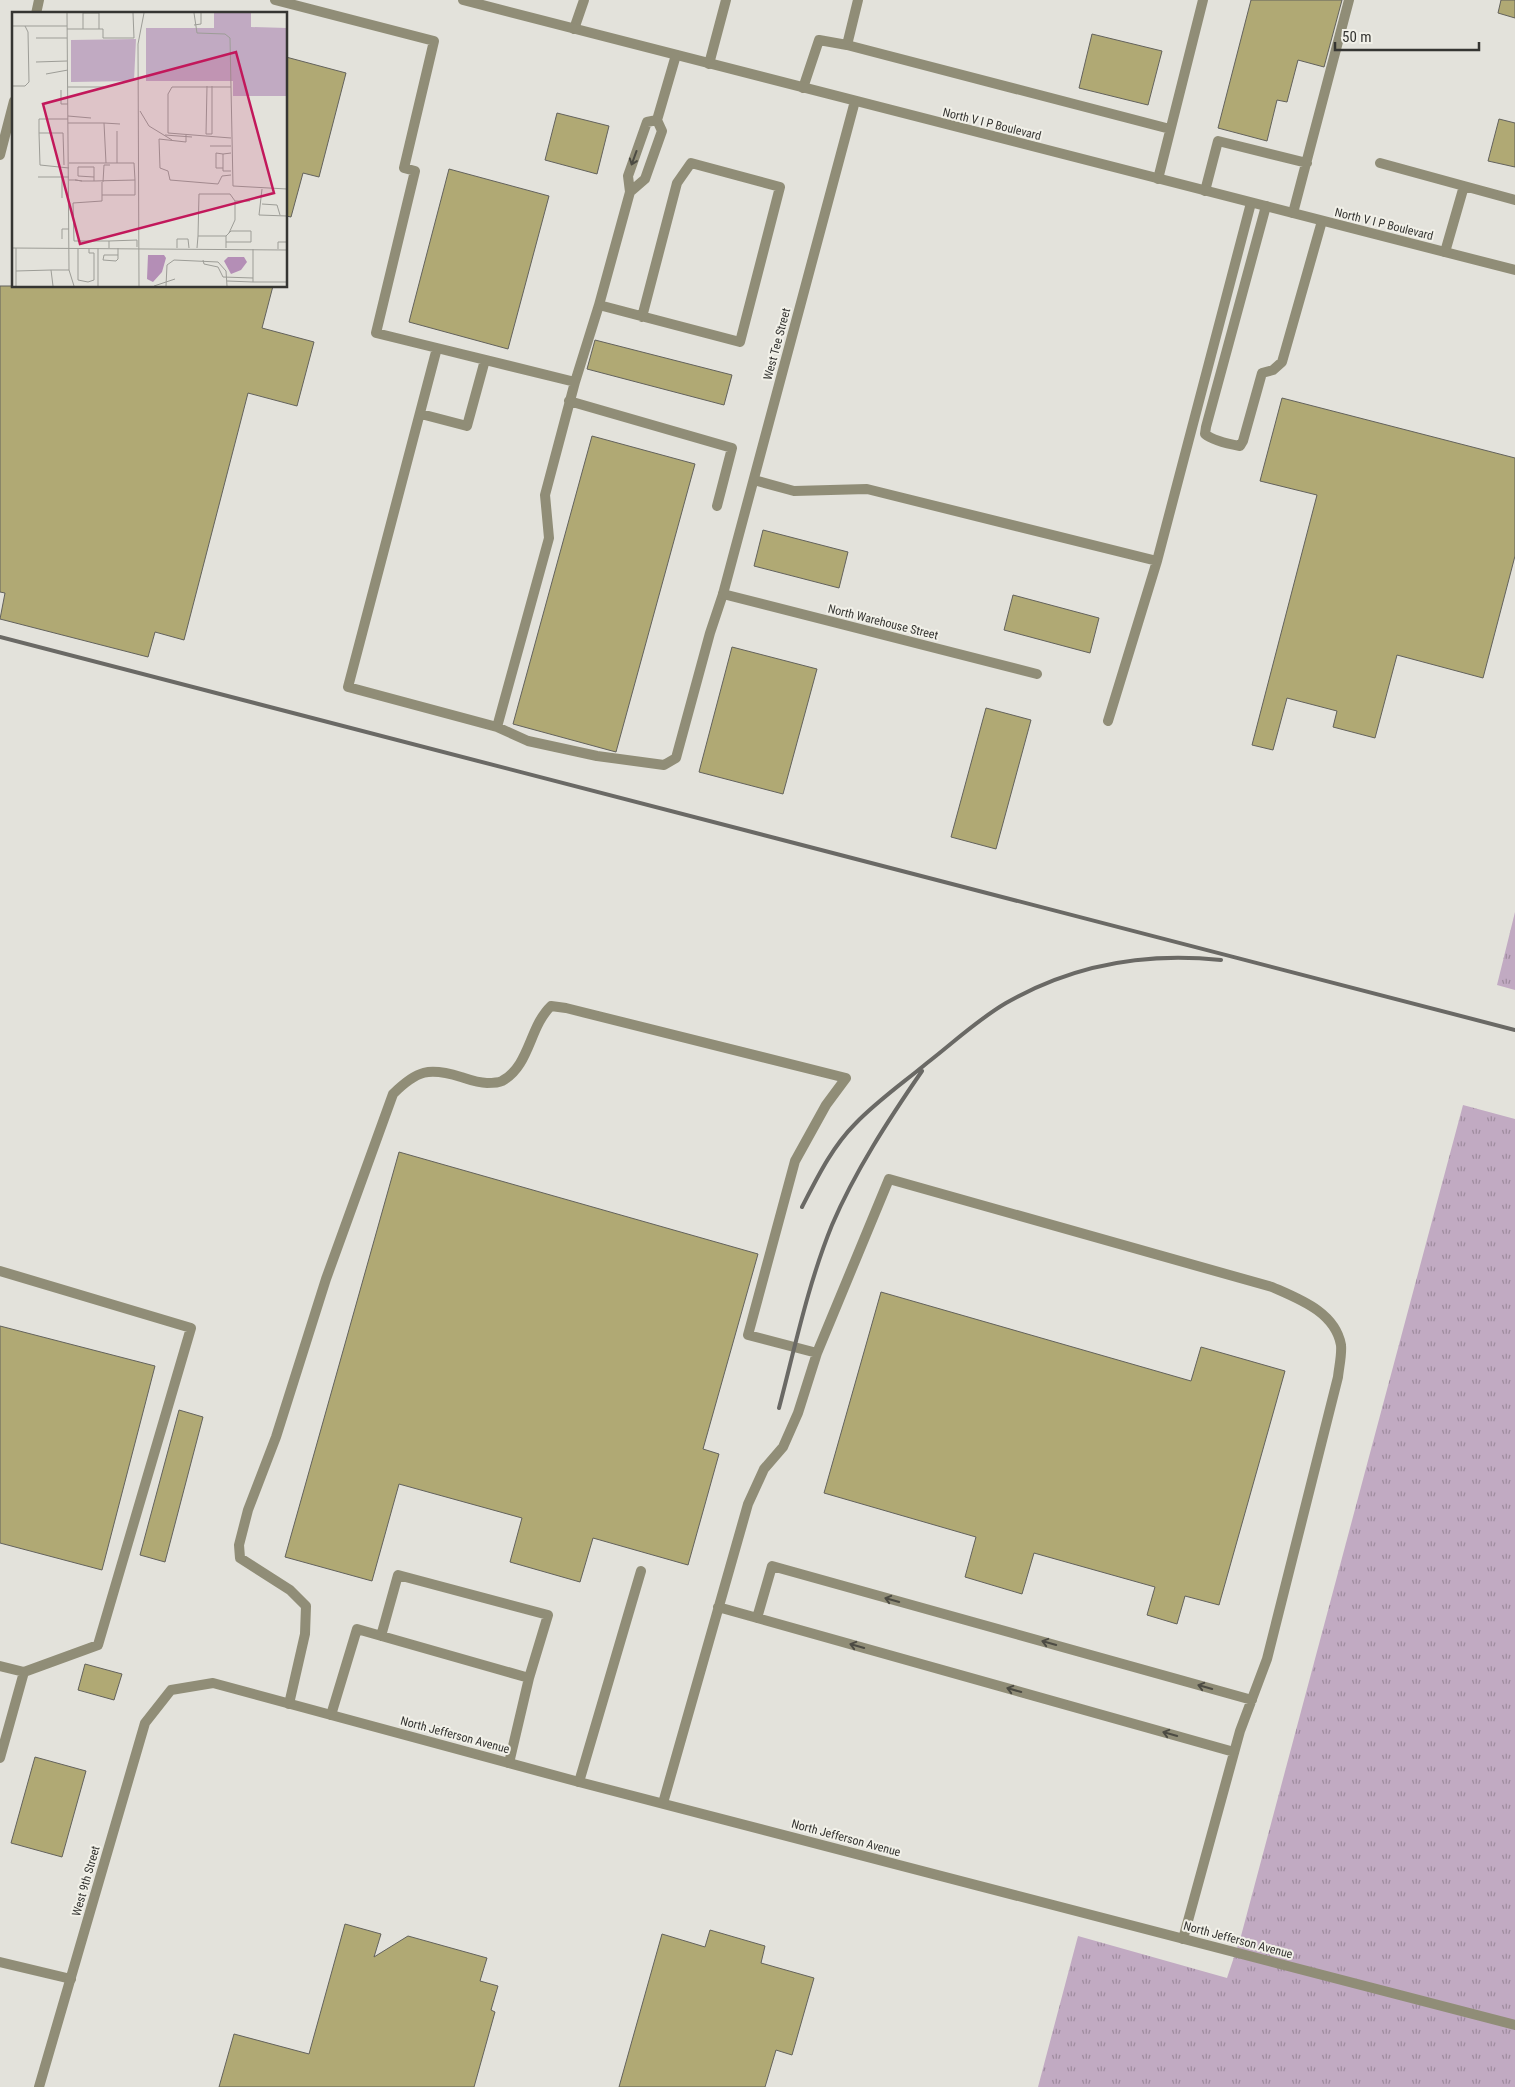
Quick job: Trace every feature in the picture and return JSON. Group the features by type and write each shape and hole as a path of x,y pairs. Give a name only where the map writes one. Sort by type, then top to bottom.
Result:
{"street":[{"path":"275,0 434,41 404,168 415,171 376,333 575,382"},
{"name":"North V I P Boulevard","path":"463,0 1515,270"},
{"path":"574,29 584,0"},
{"path":"709,64 726,0"},
{"path":"847,45 858,0"},
{"path":"1158,179 1203,0"},
{"path":"1294,214 1349,0"},
{"path":"803,88 819,40 847,45 1170,129"},
{"path":"630,192 645,179 662,131 657,120 676,55"},
{"name":"West Tee Street","path":"421,414 348,687 497,727 528,741 597,756 664,765 676,758 723,594 855,102"},
{"path":"0,155 12,109"},
{"path":"497,727 549,538 545,495 569,401 599,306 630,192 628,176 647,122 657,120"},
{"path":"1205,191 1218,141 1307,163"},
{"path":"599,306 642,317 740,342 780,187 691,163 676,183 642,317"},
{"path":"1380,163 1515,200"},
{"path":"1445,252 1464,186"},
{"path":"1108,721 1157,560 1251,203"},
{"path":"1266,206 1206,427 1206,434 1209,438 1234,445 1240,446 1243,441 1262,373 1273,370 1282,362 1322,221"},
{"path":"437,348 421,414 467,426 485,360"},
{"path":"569,401 732,448 717,506"},
{"path":"754,480 794,491 867,489 1157,560"},
{"name":"North Warehouse Street","path":"723,594 1038,674"},
{"path":"289,1704 305,1634 306,1606 290,1590 240,1558 239,1545 248,1510 276,1437 326,1279 393,1094 408,1079 422,1072 440,1070 480,1083 500,1082 516,1071 542,1016 551,1006 566,1008 846,1078 826,1105 795,1161 748,1335 817,1353"},
{"path":"663,1803 748,1504 764,1469 783,1447 798,1413 817,1353 889,1179 1272,1287 1306,1302 1331,1321 1341,1346 1338,1377 1267,1659 1234,1752 1183,1939"},
{"path":"0,1271 191,1328 98,1645 24,1672 0,1666"},
{"path":"757,1618 772,1566 1252,1700"},
{"path":"579,1782 641,1571"},
{"path":"381,1636 398,1575 548,1615 529,1678 509,1763"},
{"path":"718,1607 1234,1752"},
{"path":"331,1715 357,1629 529,1678"},
{"path":"0,1758 24,1672"},
{"name":"North Jefferson Avenue","path":"171,1690 213,1684 579,1782 1515,2025"},
{"name":"West 9th Street","path":"39,2087 145,1723 171,1690"},
{"path":"0,1962 71,1979"}],"green space":[{"path":"1515,912 1515,990 1497,985"},
{"path":"1463,1105 1515,1119 1515,2087 1038,2087 1078,1936 1227,1978 1241,1936"}],"building":[{"path":"1251,0 1342,0 1324,67 1298,60 1287,102 1277,100 1267,141 1218,128"},
{"path":"1501,0 1515,0 1515,18 1498,13"},
{"path":"1092,34 1162,51 1148,105 1079,88"},
{"path":"288,58 346,73 319,177 303,173 291,217 288,216"},
{"path":"557,113 609,126 597,174 545,160"},
{"path":"1499,119 1515,123 1515,167 1488,161"},
{"path":"449,169 549,196 508,349 409,322"},
{"path":"0,286 12,286 12,288 272,288 262,328 314,342 297,406 248,393 184,640 155,632 148,657 0,619 5,593 0,592"},
{"path":"595,340 732,375 724,405 587,369"},
{"path":"1282,398 1515,458 1515,556 1483,678 1397,655 1375,738 1333,727 1337,711 1287,698 1273,750 1252,745 1317,495 1260,481"},
{"path":"592,436 695,464 616,752 513,724"},
{"path":"763,530 848,552 839,588 754,566"},
{"path":"1013,595 1099,618 1090,653 1004,630"},
{"path":"732,647 817,669 783,794 699,772"},
{"path":"986,708 1031,720 996,849 951,837"},
{"path":"399,1152 758,1254 703,1449 719,1454 688,1565 593,1538 580,1582 510,1562 522,1518 399,1484 372,1581 285,1557"},
{"path":"881,1292 1191,1381 1201,1347 1285,1371 1219,1605 1185,1596 1177,1624 1147,1615 1155,1587 1034,1553 1022,1594 965,1577 976,1537 824,1493"},
{"path":"0,1326 155,1366 102,1570 0,1543"},
{"path":"179,1410 203,1417 165,1562 140,1555"},
{"path":"85,1664 122,1674 114,1700 78,1690"},
{"path":"35,1757 86,1771 62,1857 11,1843"},
{"path":"345,1924 381,1934 374,1957 408,1936 487,1958 480,1981 498,1986 491,2010 495,2012 474,2087 219,2087 234,2034 309,2054"},
{"path":"710,1930 765,1946 761,1963 814,1978 792,2055 776,2050 765,2087 619,2087 662,1934 705,1947"}],"railway":[{"path":"0,637 1515,1030"},
{"path":"802,1207 832,1153 855,1124 881,1100 965,1032 1006,1003 1057,979 1110,964 1165,958 1221,960"},
{"path":"779,1408 809,1293 832,1225 862,1165 922,1071"}]}
